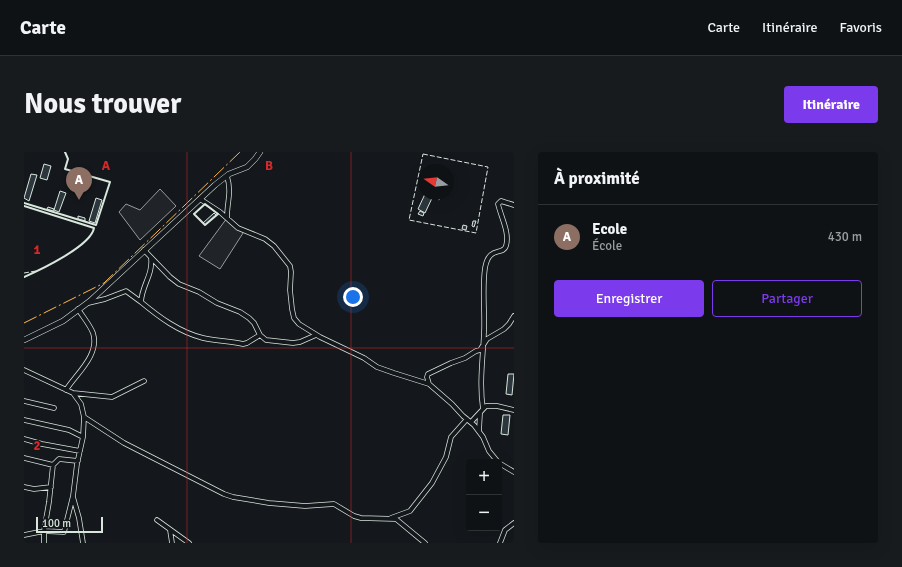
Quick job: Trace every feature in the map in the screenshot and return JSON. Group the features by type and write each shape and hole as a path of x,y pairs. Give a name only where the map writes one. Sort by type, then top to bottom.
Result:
{"street":[{"path":"24,340 63,321 86,303 215,184 247,166 260,152"},
{"path":"227,176 230,189 227,204 227,218"},
{"path":"200,199 220,212 238,228 269,241 290,266 290,290 294,318 299,324 316,335 364,358 377,367 429,384 479,431 489,451 496,459"},
{"path":"479,431 481,411 480,375 483,344 486,264 491,253 502,250 506,245 506,230 498,204 501,201 514,205"},
{"path":"144,250 179,284 199,292 249,318 260,335 266,340 293,343 300,342 316,335"},
{"path":"142,302 143,290 151,268 150,257"},
{"path":"86,303 105,299 126,290 157,315 180,330 199,337 243,344 260,335"},
{"path":"66,390 90,356 93,348 93,334 78,309"},
{"path":"429,384 426,377 428,374 480,350 489,337 507,326 514,316"},
{"path":"24,370 66,390 112,397 144,381"},
{"path":"24,535 44,531 64,532 83,437 84,417 81,404 73,392"},
{"path":"24,401 54,408"},
{"path":"471,422 486,406 491,405 514,410"},
{"path":"84,417 124,443 224,494 270,503 304,506 334,504 354,516 361,518 391,518 410,511 432,483 446,457 451,437 467,419"},
{"path":"24,420 69,430 83,437"},
{"path":"24,439 80,452"},
{"path":"24,458 53,464"},
{"path":"44,543 44,531 53,464 59,459 78,461"},
{"path":"502,464 514,472"},
{"path":"24,487 34,489 51,487"},
{"path":"72,496 79,518 83,543"},
{"path":"391,518 400,522 425,543"},
{"path":"157,520 189,543"},
{"path":"500,543 506,528 514,523"},
{"path":"170,530 172,543"}],"shaded area":[{"path":"160,189 176,206 140,240 119,212 126,204 140,210"},
{"path":"227,218 245,230 220,269 199,256"}],"building":[{"path":"44,164 51,166 47,180 40,178"},
{"path":"31,174 37,175 29,201 24,198"},
{"path":"60,191 66,193 59,212 54,210"},
{"path":"96,198 102,200 95,223 89,221"},
{"path":"422,200 431,200 425,213 418,209"},
{"path":"48,207 54,209 53,211 47,209"},
{"path":"420,211 424,213 423,216 418,214"},
{"path":"214,213 216,215 205,225 203,223"},
{"path":"78,216 85,218 85,221 78,219"},
{"path":"473,221 476,221 474,227 472,226"},
{"path":"463,225 467,226 466,230 462,229"},
{"path":"508,374 514,374 512,395 506,394"},
{"path":"503,415 510,415 508,435 501,434"}],"fence":[{"path":"423,154 488,167 476,233 409,220 423,154"},
{"path":"24,273 36,271"}],"wall":[{"path":"24,203 96,225 110,182 65,169 68,159 65,152"},
{"path":"205,204 218,214 205,225 194,214 205,204"},
{"path":"24,206 94,228 91,235 75,250 24,277"}],"power":[{"path":"24,323 104,283 240,152"}],"place":[{"name":"Ecole","path":"79,200"}]}
